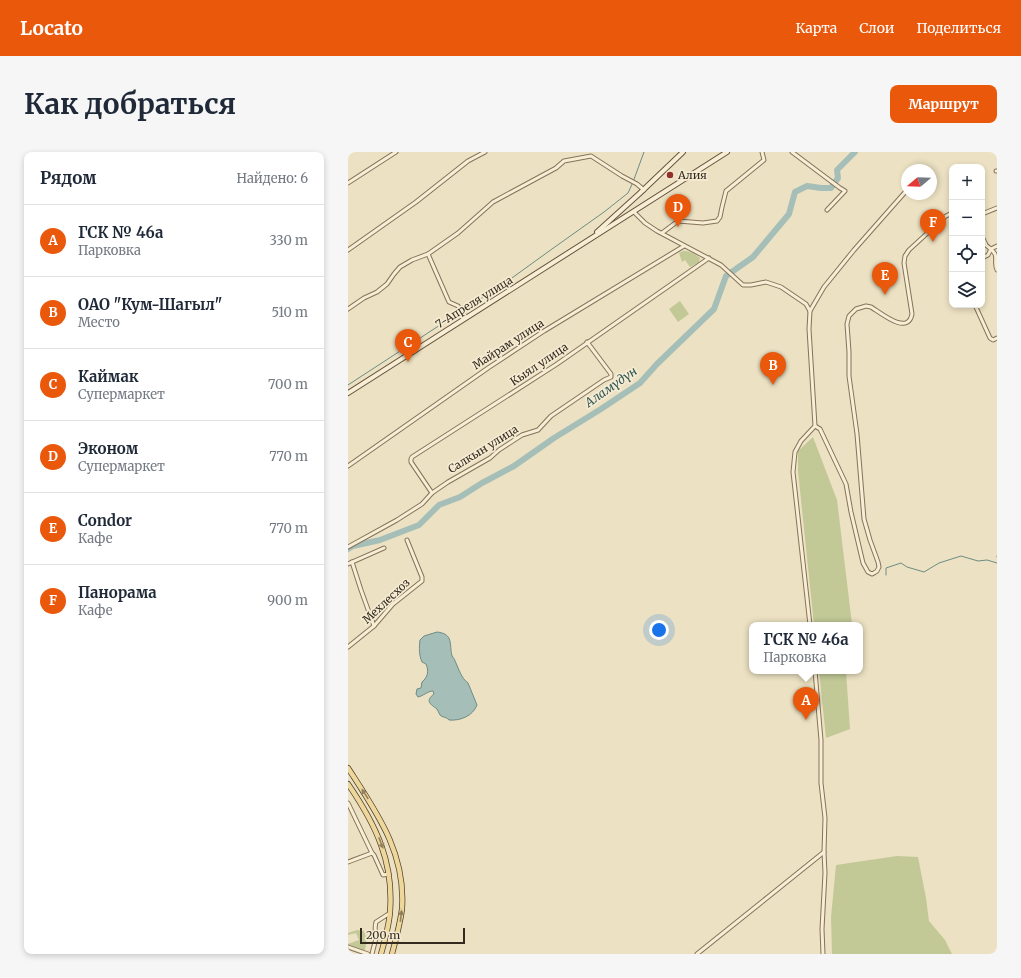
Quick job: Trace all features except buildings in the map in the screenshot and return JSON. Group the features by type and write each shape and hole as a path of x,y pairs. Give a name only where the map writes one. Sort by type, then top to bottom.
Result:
{"main road":[{"path":"589,239 644,190 683,152"},
{"path":"589,239 727,152"},
{"name":"7-Апреля улица","path":"348,393 589,239"},
{"path":"348,768 384,825 397,858 402,898 400,922 392,954"},
{"path":"348,784 361,803 375,829 387,862 390,886 390,913 381,954"},
{"path":"386,936 397,938"}],"street":[{"path":"348,183 396,152"},
{"path":"348,250 416,202 478,153 485,152"},
{"path":"587,152 644,190"},
{"path":"662,234 678,221 703,223 717,221 720,217 726,191 764,160 762,152"},
{"path":"792,152 846,191 827,210"},
{"path":"348,310 387,284 400,267 412,260 428,254 458,233 493,202 556,168 564,161 592,156"},
{"path":"810,622 793,472 795,452 801,441 815,426 809,329 810,311 824,287 854,250 901,197"},
{"path":"985,213 997,208"},
{"path":"634,212 645,223 662,234 721,265 743,285 766,282 781,287 806,304 810,311"},
{"path":"815,426 820,429 846,484 863,563 868,572 872,574 877,571 879,567 864,520 857,434 849,376 848,316 856,309 866,306 871,307 901,324 909,322 912,314 904,263 905,256 909,250 949,214"},
{"path":"985,242 996,257 995,263 997,270"},
{"name":"Майрам улица","path":"348,466 488,368 544,331 684,246"},
{"path":"985,256 988,255 991,249 997,246"},
{"path":"428,254 449,302 458,306 466,318"},
{"name":"Кыял улица","path":"432,494 411,462 412,457 557,364 709,258"},
{"path":"976,308 990,338 993,340 997,338"},
{"name":"Салкын улица","path":"348,547 397,520 422,504 432,494 456,477 490,458 499,450 522,435 538,430 551,416 604,380 611,377 611,374 587,342"},
{"name":"Мехлесхоз","path":"348,647 374,626 394,604 420,583 422,579 407,540"},
{"path":"348,564 384,548"},
{"path":"352,562 374,626"},
{"path":"815,674 821,740 821,783 825,818 825,873 822,929 823,954"},
{"path":"348,804 383,875 389,874"},
{"path":"697,954 824,852"},
{"path":"348,862 372,853"},
{"path":"372,954 376,936 374,929 376,922 390,913"},
{"path":"348,947 368,954"}],"green space":[{"path":"683,251 696,255 700,258 699,262 690,267 685,260 682,262 679,253"},
{"path":"680,301 689,314 678,322 669,309"},
{"path":"813,437 837,500 852,622 814,622 798,471 798,451"},
{"path":"819,674 846,674 850,729 826,738"},
{"path":"897,856 918,857 929,921 945,940 952,954 832,954 831,917 836,865"},
{"path":"357,930 364,931 365,934 366,946 364,952 348,946 348,944 359,940 356,933 348,935 348,933"}],"water":[{"path":"437,632 446,635 450,640 452,656 462,676 468,683 477,705 469,715 462,719 449,720 440,715 437,709 432,706 429,701 431,696 434,694 433,691 418,697 416,694 417,689 421,688 422,682 426,678 428,671 426,664 422,662 420,657 420,640 424,636"}],"waterway":[{"path":"464,309 498,288 628,193 644,152"},
{"name":"Аламүдүн","path":"348,549 353,546 380,540 419,525 439,505 460,497 514,466 554,438 640,383 657,364 714,309 726,276 753,257 789,214 795,192 807,186 831,188 838,178 837,170 855,152"},
{"path":"348,385 460,312"},
{"path":"886,575 886,568 901,563 907,567 924,572 939,563 961,556 978,561 987,560 997,563"}],"place":[{"name":"Алия","path":"670,175"},
{"name":"Эконом","path":"678,227"},
{"name":"Панорама","path":"933,242"},
{"name":"Condor","path":"885,295"},
{"name":"Каймак","path":"408,362"},
{"name":"ОАО \"Кум-Шагыл\"","path":"773,385"},
{"name":"ГСК № 46а","path":"806,720"}]}
